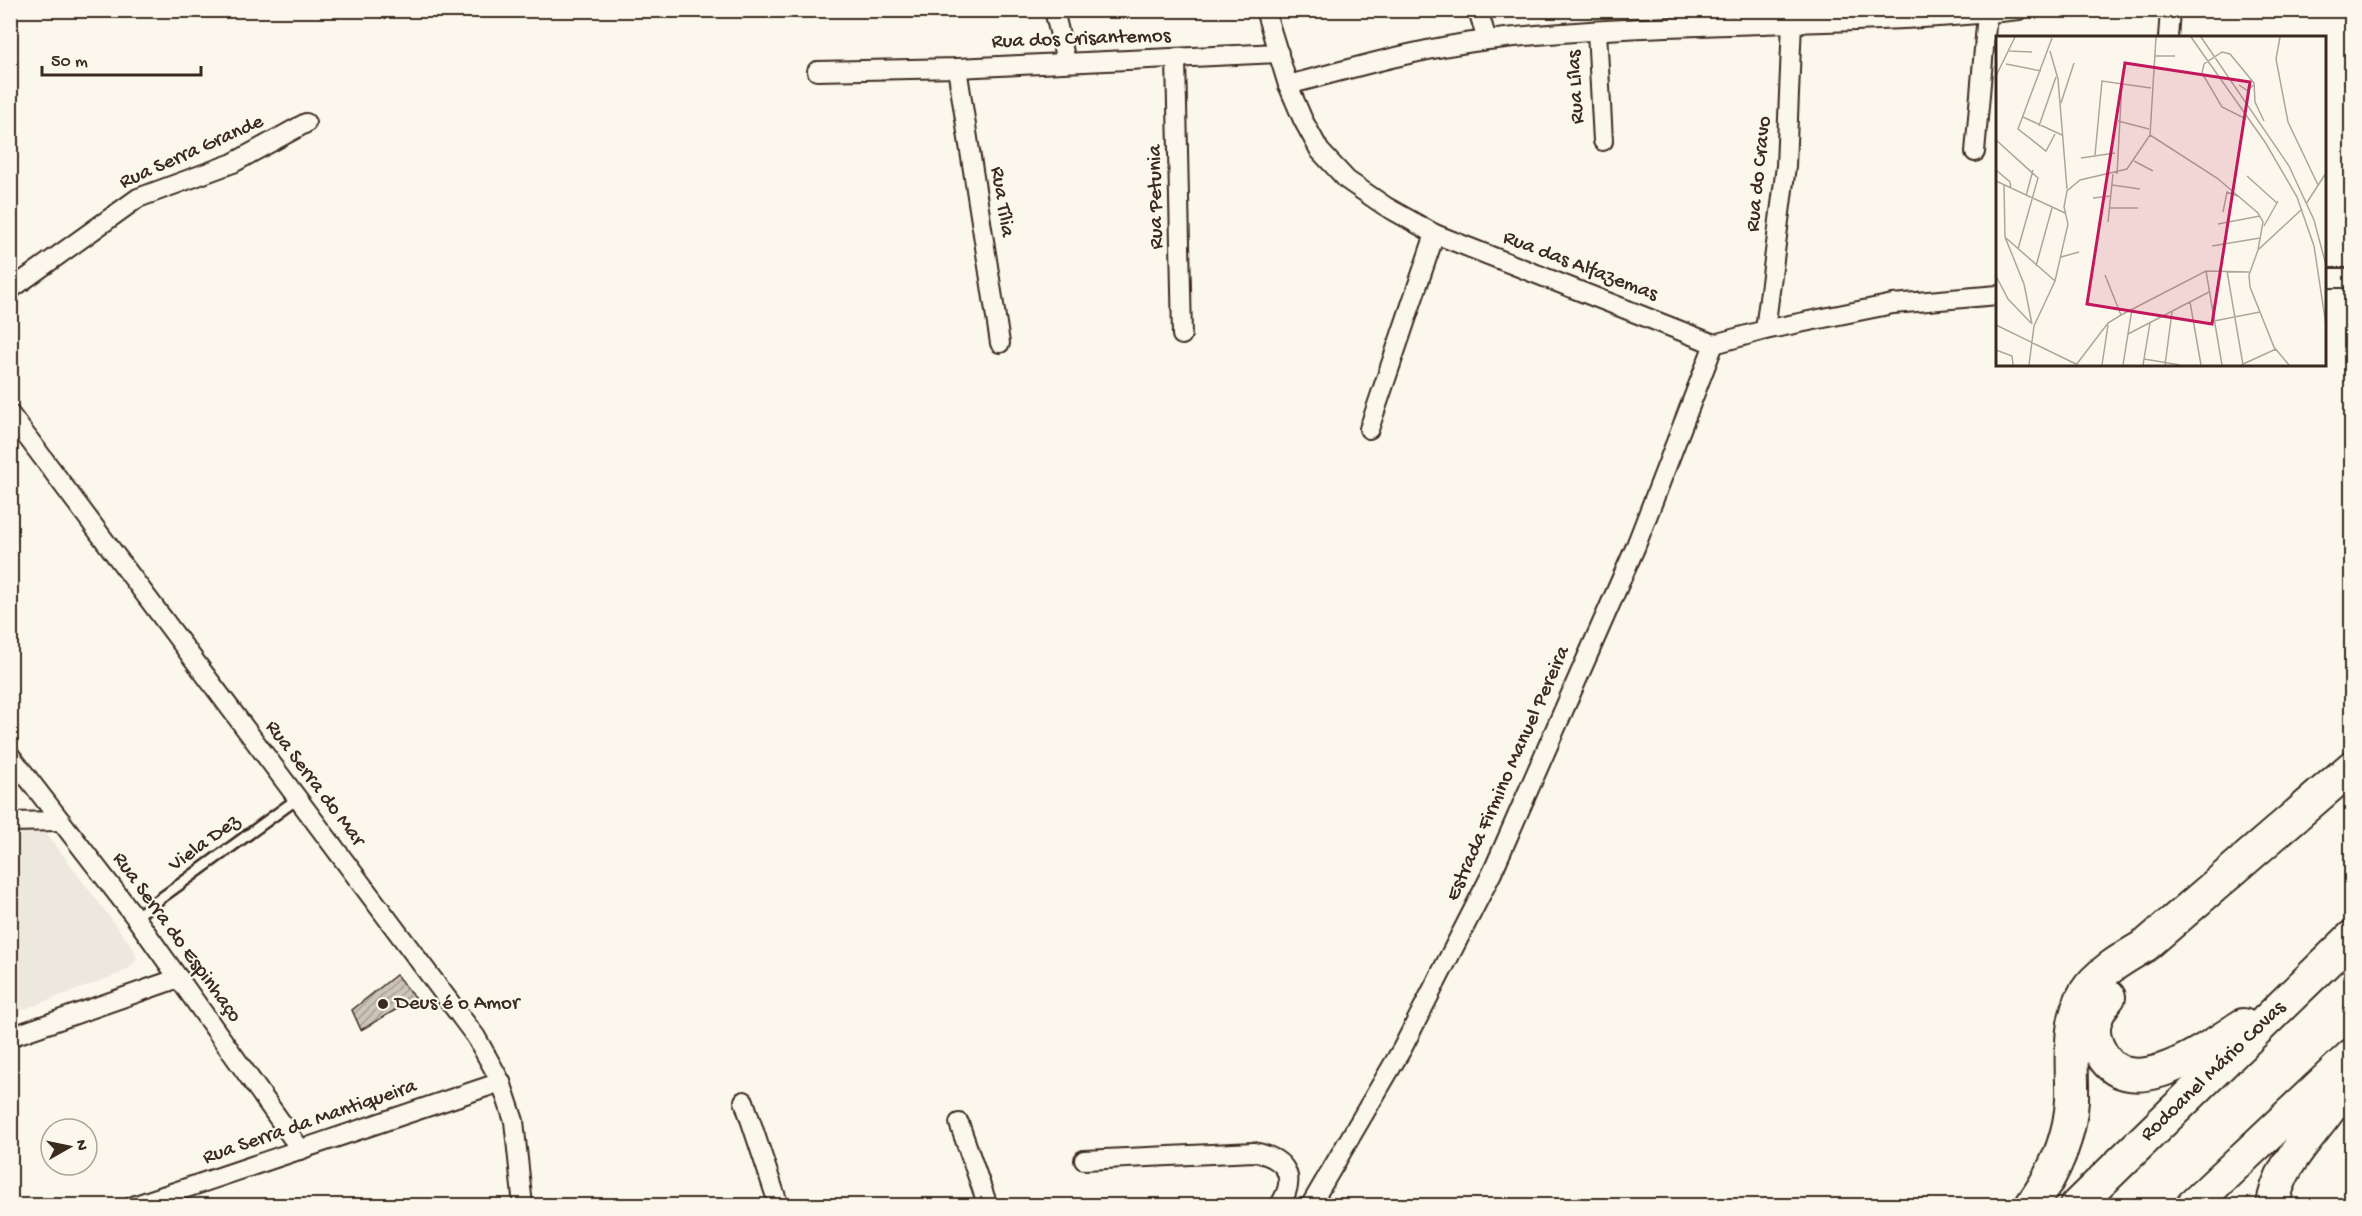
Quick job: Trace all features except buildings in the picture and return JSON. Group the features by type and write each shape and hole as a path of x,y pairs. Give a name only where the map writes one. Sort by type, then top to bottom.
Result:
{"highway":[{"path":"2031,1206 2052,1177 2066,1138 2072,1102 2074,1022 2086,992 2114,965 2146,945 2352,767"},
{"name":"Rodoanel Mário Covas","path":"2076,1206 2352,937"},
{"path":"2146,945 2094,1016 2095,1042 2106,1064 2128,1074 2157,1072 2185,1062 2302,987"},
{"path":"2192,1206 2352,1055"},
{"path":"2273,1206 2274,1190 2286,1167 2333,1104 2352,1070"}],"street":[{"path":"1054,10 1066,61"},
{"name":"Rua das Alfazemas","path":"1265,10 1288,85 1320,151 1347,180 1385,206 1435,234 1714,344"},
{"path":"1478,10 1487,40"},
{"path":"1288,85 1414,52 1487,40 1597,31 1987,14 2019,10"},
{"path":"2168,36 2170,10"},
{"path":"1975,152 1987,14"},
{"name":"Rua do Cravo","path":"1765,330 1786,154 1792,22"},
{"name":"Rua Lílas","path":"1597,31 1603,141"},
{"name":"Rua dos Crisantemos","path":"816,71 957,68 1066,61 1176,59 1279,52"},
{"name":"Rua Petunia","path":"1176,59 1182,335"},
{"name":"Rua Tília","path":"957,68 999,343"},
{"name":"Rua Serra Grande","path":"10,290 138,198 233,163 306,123"},
{"path":"1369,429 1435,234"},
{"path":"2326,278 2352,278"},
{"path":"1714,344 1765,330 1893,304 1996,295"},
{"name":"Estrada Firmino Manuel Pereira","path":"1310,1206 1402,1049 1492,873 1635,548 1714,344"},
{"name":"Rua Serra do Mar","path":"10,414 18,434 476,1037 501,1082 514,1121 523,1206"},
{"name":"Rua Serra do Espinhaço","path":"10,755 135,917 301,1150"},
{"path":"10,822 61,821"},
{"path":"10,1037 179,978"},
{"name":"Rua Serra da Mantiqueira","path":"133,1206 501,1082"},
{"path":"744,1101 779,1206"},
{"path":"959,1123 988,1206"},
{"path":"1084,1160 1254,1152 1270,1155 1282,1162 1286,1172 1284,1197 1279,1206"}],"lane":[{"name":"Viela Dez","path":"135,917 297,799"}],"path":[{"path":"2350,10 2352,16"}],"shaded area":[{"path":"44,830 133,948 137,959 128,969 119,974 11,1014 11,832"}],"place":[{"name":"Deus é o Amor","path":"383,1004"}]}
